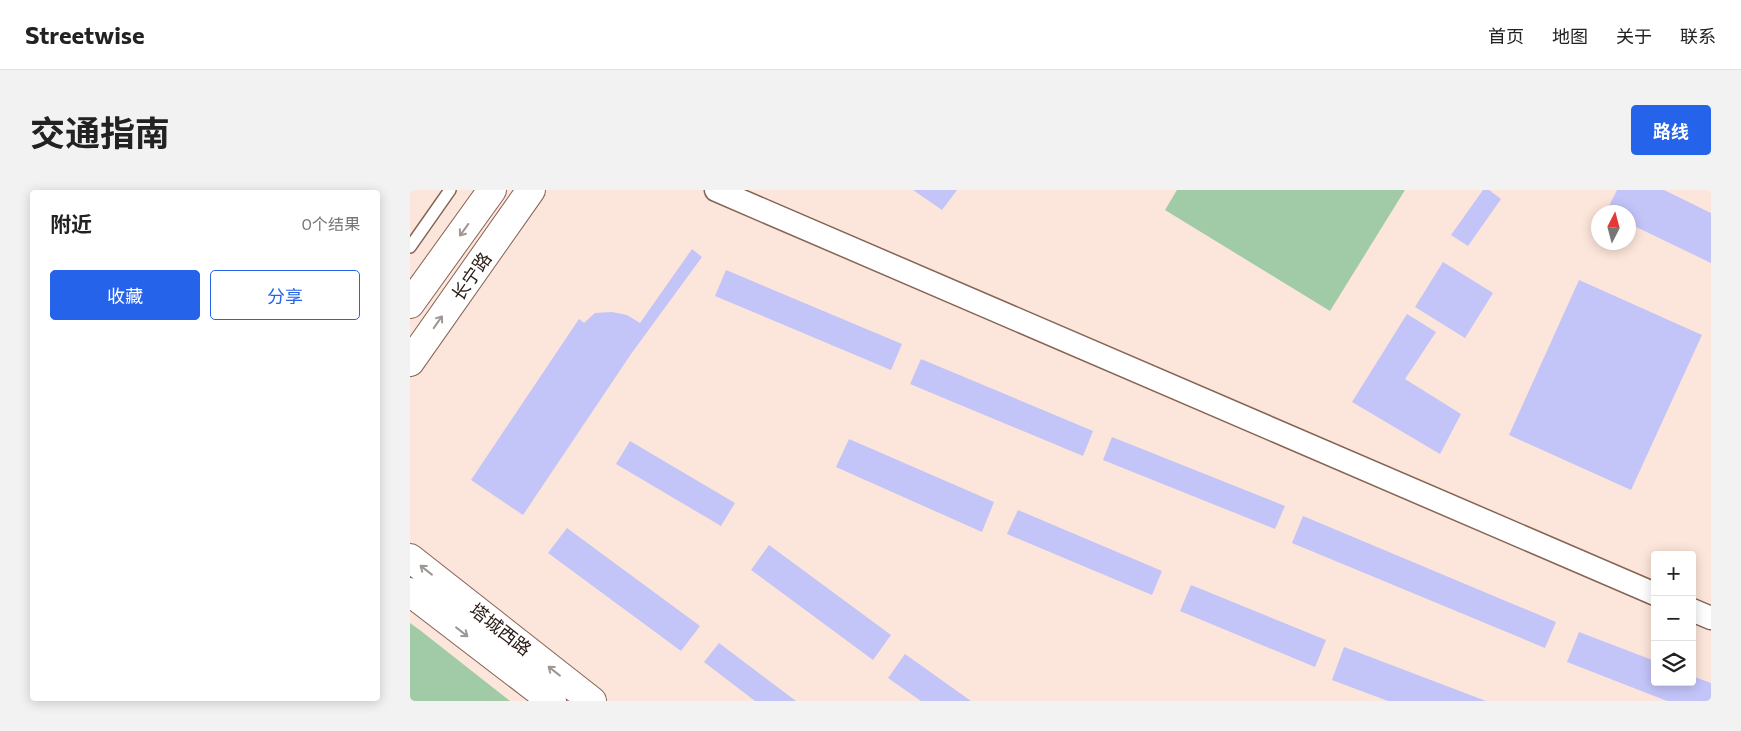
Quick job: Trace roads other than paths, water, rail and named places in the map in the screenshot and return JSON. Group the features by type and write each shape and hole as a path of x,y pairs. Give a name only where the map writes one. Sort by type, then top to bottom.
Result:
{"main road":[{"name":"长宁路","path":"410,304 492,190"},
{"name":"长宁路","path":"410,362 531,190"},
{"name":"塔城西路","path":"410,558 592,701"},
{"name":"塔城西路","path":"410,592 552,701"}],"street":[{"path":"716,190 1651,592"},
{"path":"1696,612 1711,618"}],"lane":[{"path":"410,247 450,190"}]}
